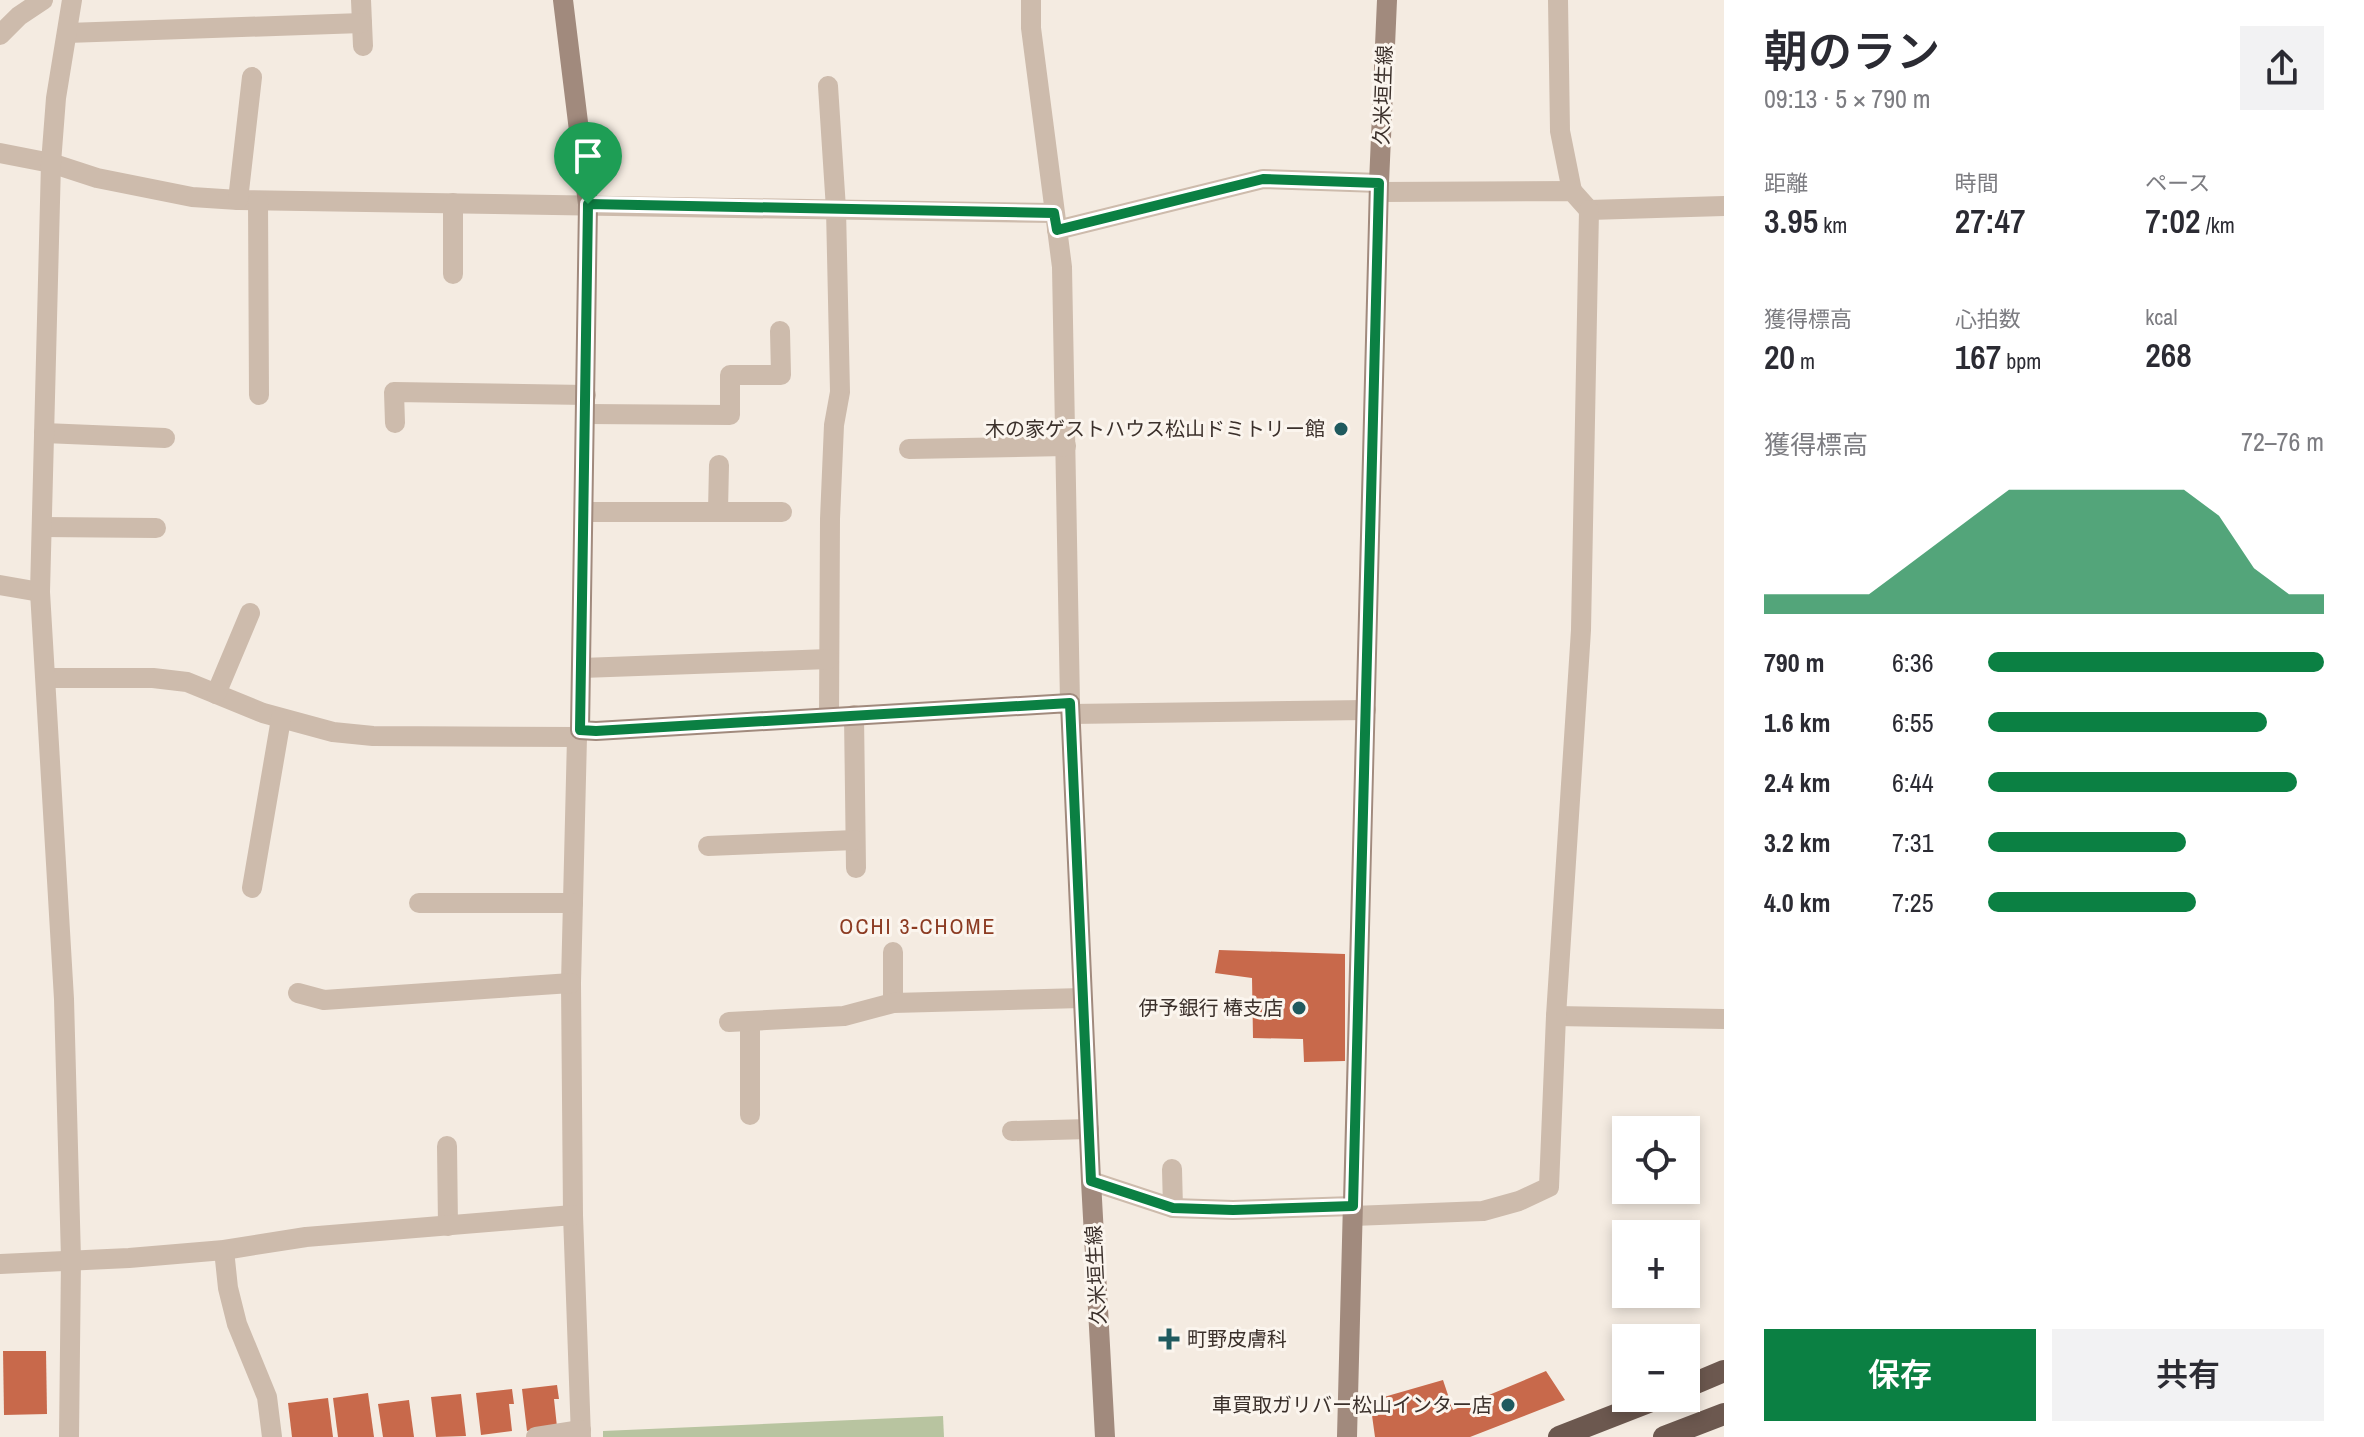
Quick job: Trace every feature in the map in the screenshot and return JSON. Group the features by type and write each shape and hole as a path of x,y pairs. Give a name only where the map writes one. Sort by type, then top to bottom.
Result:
{"highway":[{"path":"1700,1381 1724,1371"},
{"path":"1559,1437 1623,1412"},
{"path":"1664,1437 1724,1414"}],"main road":[{"path":"563,0 588,204 579,734 854,715 1070,708"},
{"name":"久米垣生線","path":"1347,1437 1387,0"},
{"name":"久米垣生線","path":"1070,708 1105,1437"}],"street":[{"path":"0,35 19,16 43,0"},
{"path":"69,1437 71,1259 64,999 40,592 51,163 56,98 72,0"},
{"path":"361,0 363,46"},
{"path":"1031,0 1031,28 1062,267 1070,708 1366,710"},
{"path":"1091,1181 1173,1208 1233,1210 1483,1211 1519,1201 1549,1187 1556,1016 1581,630 1589,210 1572,191 1560,131 1558,0"},
{"path":"67,33 362,23"},
{"path":"252,77 248,200 259,395"},
{"path":"828,86 836,209 840,392 834,425 829,717"},
{"path":"0,153 51,163 97,178 192,197 836,209 1056,222 1263,179 1380,188 1572,191"},
{"path":"453,203 453,274"},
{"path":"1589,210 1724,206"},
{"path":"395,423 394,392 730,415 730,375 781,375 780,331"},
{"path":"44,433 165,438"},
{"path":"909,449 1066,446"},
{"path":"718,511 719,465"},
{"path":"585,512 782,512"},
{"path":"42,527 156,528"},
{"path":"0,585 40,592"},
{"path":"216,694 250,613"},
{"path":"582,668 829,659"},
{"path":"46,678 153,678 187,682 281,719 333,732 373,736 579,734 571,983 573,1215 581,1434 536,1437"},
{"path":"854,715 856,868"},
{"path":"252,888 281,719"},
{"path":"708,846 855,840"},
{"path":"419,903 573,903"},
{"path":"893,952 893,1003"},
{"path":"298,993 324,1000 571,983"},
{"path":"750,1115 739,1022 844,1016 893,1003 1082,998"},
{"path":"1556,1016 1724,1019"},
{"path":"1012,1131 1089,1129"},
{"path":"447,1146 448,1226"},
{"path":"1172,1169 1173,1208"},
{"path":"0,1264 224,1250 306,1237 573,1215"},
{"path":"224,1250 237,1324 267,1397 272,1437"}],"green space":[{"path":"943,1416 944,1437 603,1437 603,1431"}],"building":[{"name":"伊予銀行 椿支店","path":"1219,950 1345,954 1345,1061 1304,1062 1303,1039 1253,1038 1252,978 1215,973"},
{"path":"3,1351 46,1351 47,1414 4,1415"},
{"name":"車買取ガリバー松山インター店","path":"1546,1371 1565,1400 1470,1437 1375,1437 1370,1401 1443,1380 1453,1410"},
{"path":"557,1385 559,1399 554,1399 557,1427 527,1431 522,1389"},
{"path":"512,1389 514,1404 509,1404 512,1431 481,1435 476,1393"},
{"path":"368,1393 374,1437 338,1437 333,1398"},
{"path":"461,1394 466,1436 436,1437 431,1397"},
{"path":"328,1398 333,1437 292,1437 288,1403"},
{"path":"409,1400 414,1437 383,1437 378,1404"}],"place":[{"name":"木の家ゲストハウス松山ドミトリー館","path":"1341,429"},
{"name":"伊予銀行 椿支店","path":"1299,1008"},
{"name":"町野皮膚科","path":"1169,1339"},
{"name":"車買取ガリバー松山インター店","path":"1508,1405"}],"district":[{"name":"OCHI 3-CHOME","path":"918,926"}],"route":[{"path":"1263,179 1379,183 1353,1206 1233,1210 1173,1208 1091,1181 1070,703 580,730 588,204 1054,213 1057,230 1263,179"}]}
